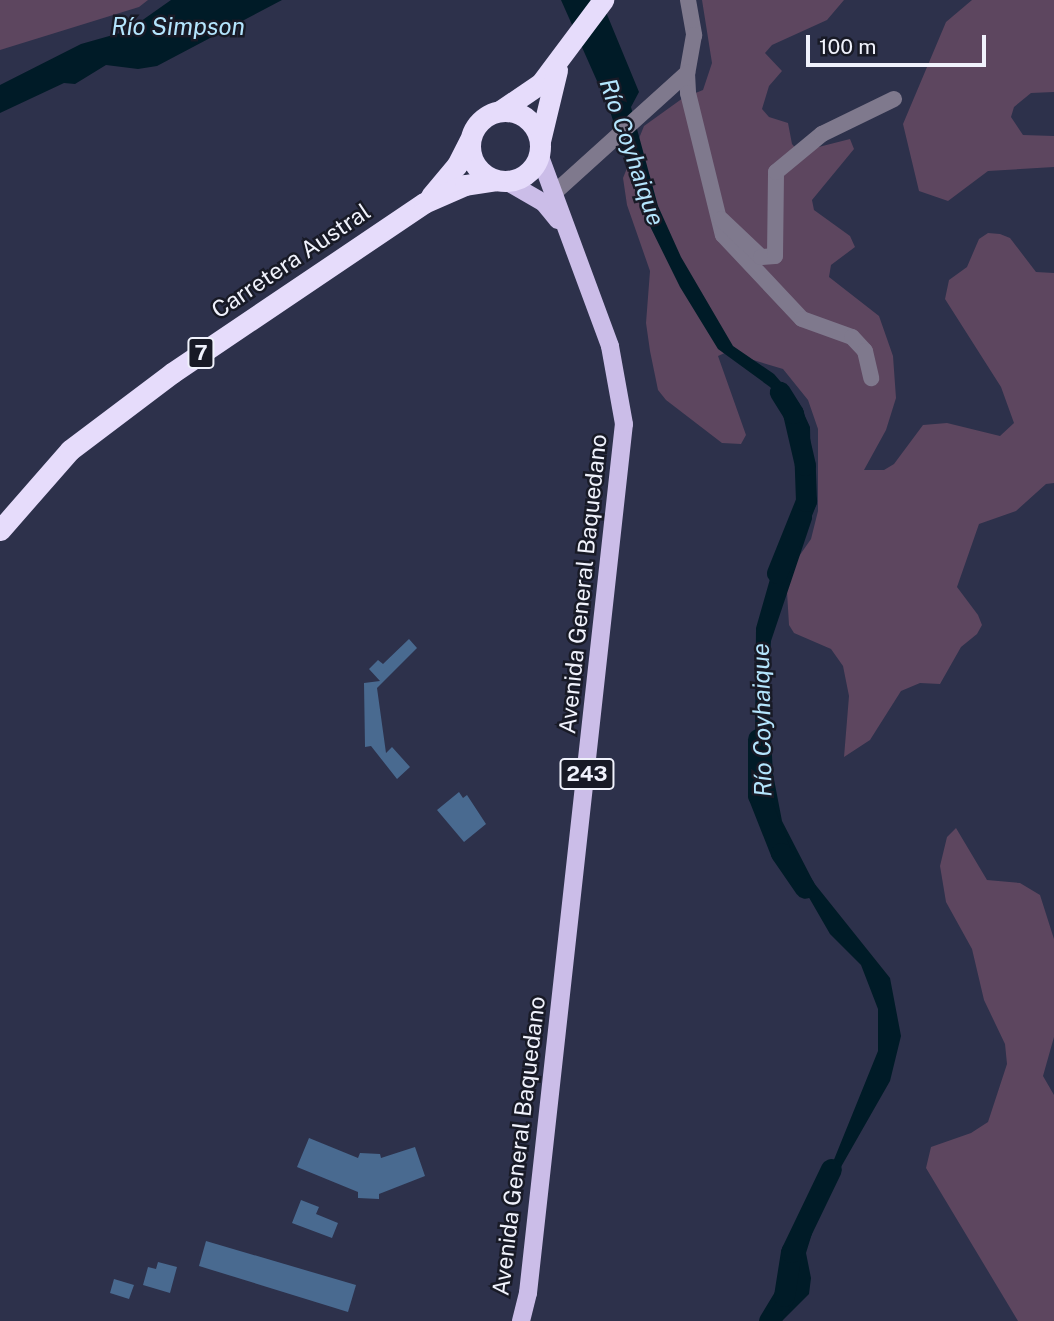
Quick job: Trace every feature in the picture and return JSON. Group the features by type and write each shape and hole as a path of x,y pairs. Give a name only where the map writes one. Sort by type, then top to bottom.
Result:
{"highway":[{"name":"7","path":"470,138 478,123 526,96 560,63 603,0"},
{"name":"7","path":"501,180 527,173 540,148 545,107 560,63"},
{"path":"500,111 516,113 530,121 540,148"},
{"path":"470,138 475,164 501,180"},
{"name":"Carretera Austral","path":"424,203 457,165 470,138"},
{"name":"Carretera Austral","path":"0,530 48,472 102,423 424,203 465,185 501,180"}],"main road":[{"name":"Avenida General Baquedano","path":"521,1321 528,1293 623,461 620,384 553,194 540,148"},
{"name":"Avenida General Baquedano","path":"501,180 544,202 568,234"}],"street":[{"path":"688,0 694,35 687,73 723,235 802,319 836,328 865,351 871,378"},
{"path":"553,194 687,73"},
{"path":"718,216 761,257 775,256 775,172 822,134 894,99"}],"shaded area":[{"path":"0,0 148,0 139,7 0,50"},
{"path":"702,0 844,0 827,20 772,45 765,53 782,71 769,86 762,109 769,117 788,123 792,144 799,152 850,139 854,149 812,200 814,210 850,236 855,247 831,265 829,277 879,316 893,356 896,398 886,430 864,470 884,470 894,464 923,425 947,423 1000,436 1014,423 1001,387 945,299 949,280 967,267 979,239 988,233 1010,238 1036,272 1054,273 1054,483 1046,484 1016,511 979,524 957,587 978,615 982,625 977,634 961,647 940,684 920,683 901,691 870,740 844,757 849,696 843,666 831,649 794,633 789,625 786,575 811,539 818,511 818,429 808,400 783,369 727,352 718,356 746,435 741,444 722,443 666,400 658,390 650,351 646,323 650,271 627,205 623,178 644,126 683,98 703,90 712,63"},
{"path":"972,0 1054,0 1054,92 1031,93 1014,107 1011,117 1023,135 1054,136 1054,167 988,171 948,201 919,191 903,124 946,22"},
{"path":"956,828 987,880 1020,883 1040,895 1054,939 1054,1037 1043,1076 1054,1095 1054,1321 1018,1321 926,1168 931,1147 971,1133 988,1122 1007,1064 1005,1044 984,1000 972,949 946,902 940,866 947,837"}],"water":[{"name":"Río Simpson","path":"171,0 282,0 157,66 138,69 106,65 75,84 64,83 0,113 0,85 81,44 127,31"},
{"path":"561,0 601,0 639,92 631,107 658,206 681,257 733,346 774,374 799,403 810,427 812,519 771,641 768,681 773,774 782,821 814,883 890,978 901,1036 890,1081 829,1188 814,1227 806,1253 811,1278 809,1294 782,1321 771,1321 778,1309 787,1263 801,1241 878,1051 878,1009 861,965 830,934 770,830 755,744 756,628 770,579 794,530 806,453 799,422 770,387 718,349 680,287 641,208 609,108"}],"building":[{"path":"409,639 417,648 377,688 386,753 392,747 410,767 397,779 371,746 365,747 364,683 380,681 369,669 378,660 383,664"},
{"path":"459,792 463,798 467,795 486,824 464,842 437,810"},
{"path":"309,1138 358,1158 360,1153 380,1154 381,1158 415,1147 425,1176 379,1194 379,1199 358,1198 358,1192 297,1167"},
{"path":"301,1200 319,1207 316,1214 338,1223 332,1238 292,1223"},
{"path":"206,1241 356,1285 348,1312 199,1266"},
{"path":"158,1262 177,1267 170,1293 143,1285 148,1267 156,1269"},
{"path":"114,1279 134,1285 129,1299 110,1293"}],"waterway":[{"name":"Río Coyhaique","path":"777,573 806,501 805,465 793,413 780,392"},
{"name":"Río Coyhaique","path":"758,739 758,795 781,853 805,888"},
{"name":"Río Coyhaique","path":"769,1321 784,1296 791,1252 831,1169"}]}
